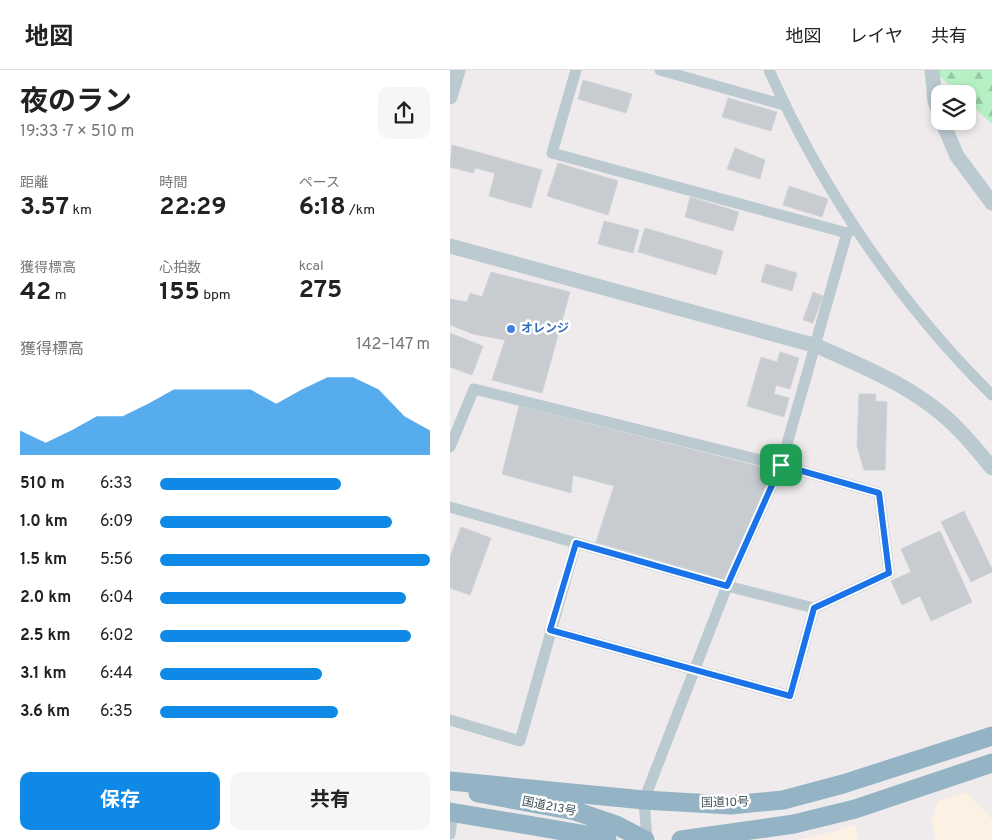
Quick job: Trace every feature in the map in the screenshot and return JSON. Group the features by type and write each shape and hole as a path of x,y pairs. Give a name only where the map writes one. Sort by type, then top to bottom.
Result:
{"highway":[{"name":"国道10号","path":"450,781 644,800 731,805 784,800 843,784 992,736"},
{"path":"681,840 794,824 855,809 992,763"},
{"name":"国道213号","path":"450,787 575,811 616,825 646,840"},
{"path":"452,812 607,840"},
{"path":"778,840 794,824"}],"street":[{"path":"450,97 458,70"},
{"path":"576,70 552,153 851,231"},
{"path":"660,70 784,105"},
{"path":"769,70 784,105 851,231 958,361 992,395"},
{"path":"932,70 934,85"},
{"path":"946,130 957,156 992,203"},
{"path":"646,840 644,800 727,586 781,465 851,231"},
{"path":"450,246 817,346 872,370 917,395 958,429 992,468"},
{"path":"450,447 474,389 781,465 879,493 889,573 814,608 727,586 450,507"},
{"path":"450,720 520,741 576,543"},
{"path":"550,630 790,696 814,608"},
{"path":"450,834 452,812"}],"shaded area":[{"path":"967,792 992,819 992,840 935,840 932,820 938,801"},
{"path":"855,825 858,840 797,840 824,834"}],"green space":[{"path":"933,70 992,70 992,124 976,109 976,85 949,85"}],"building":[{"path":"583,80 632,94 626,113 578,99"},
{"path":"728,98 777,112 771,131 722,117"},
{"path":"452,145 542,170 531,208 489,196 495,173 475,168 473,173 450,167"},
{"path":"735,148 765,160 760,179 727,169"},
{"path":"558,163 618,181 608,215 547,196"},
{"path":"789,186 828,199 822,217 783,205"},
{"path":"690,197 739,212 733,231 685,217"},
{"path":"604,221 639,230 633,253 598,244"},
{"path":"645,228 723,251 716,275 638,252"},
{"path":"766,264 797,273 792,291 761,282"},
{"name":"オレンジ","path":"491,272 570,292 542,393 492,380 505,340 473,334 450,325 450,299 467,302 470,293 482,297"},
{"path":"813,292 823,296 813,323 803,320"},
{"path":"450,333 483,346 472,375 450,367"},
{"path":"780,352 799,358 790,389 776,385 774,394 789,398 784,417 747,406 761,357 777,362"},
{"path":"859,394 876,394 875,401 887,402 885,470 864,470 857,446"},
{"path":"519,406 774,470 726,580 596,542 614,486 573,475 571,493 502,474"},
{"path":"964,511 992,569 992,572 971,582 941,522"},
{"path":"461,527 491,538 470,595 450,588 450,557"},
{"path":"940,531 972,602 931,621 920,596 902,605 891,581 911,572 901,549"}],"place":[{"name":"オレンジ","path":"511,329"}],"route":[{"path":"781,465 879,493 889,573 814,608 790,696 550,630 576,543 727,586 781,465"}]}
